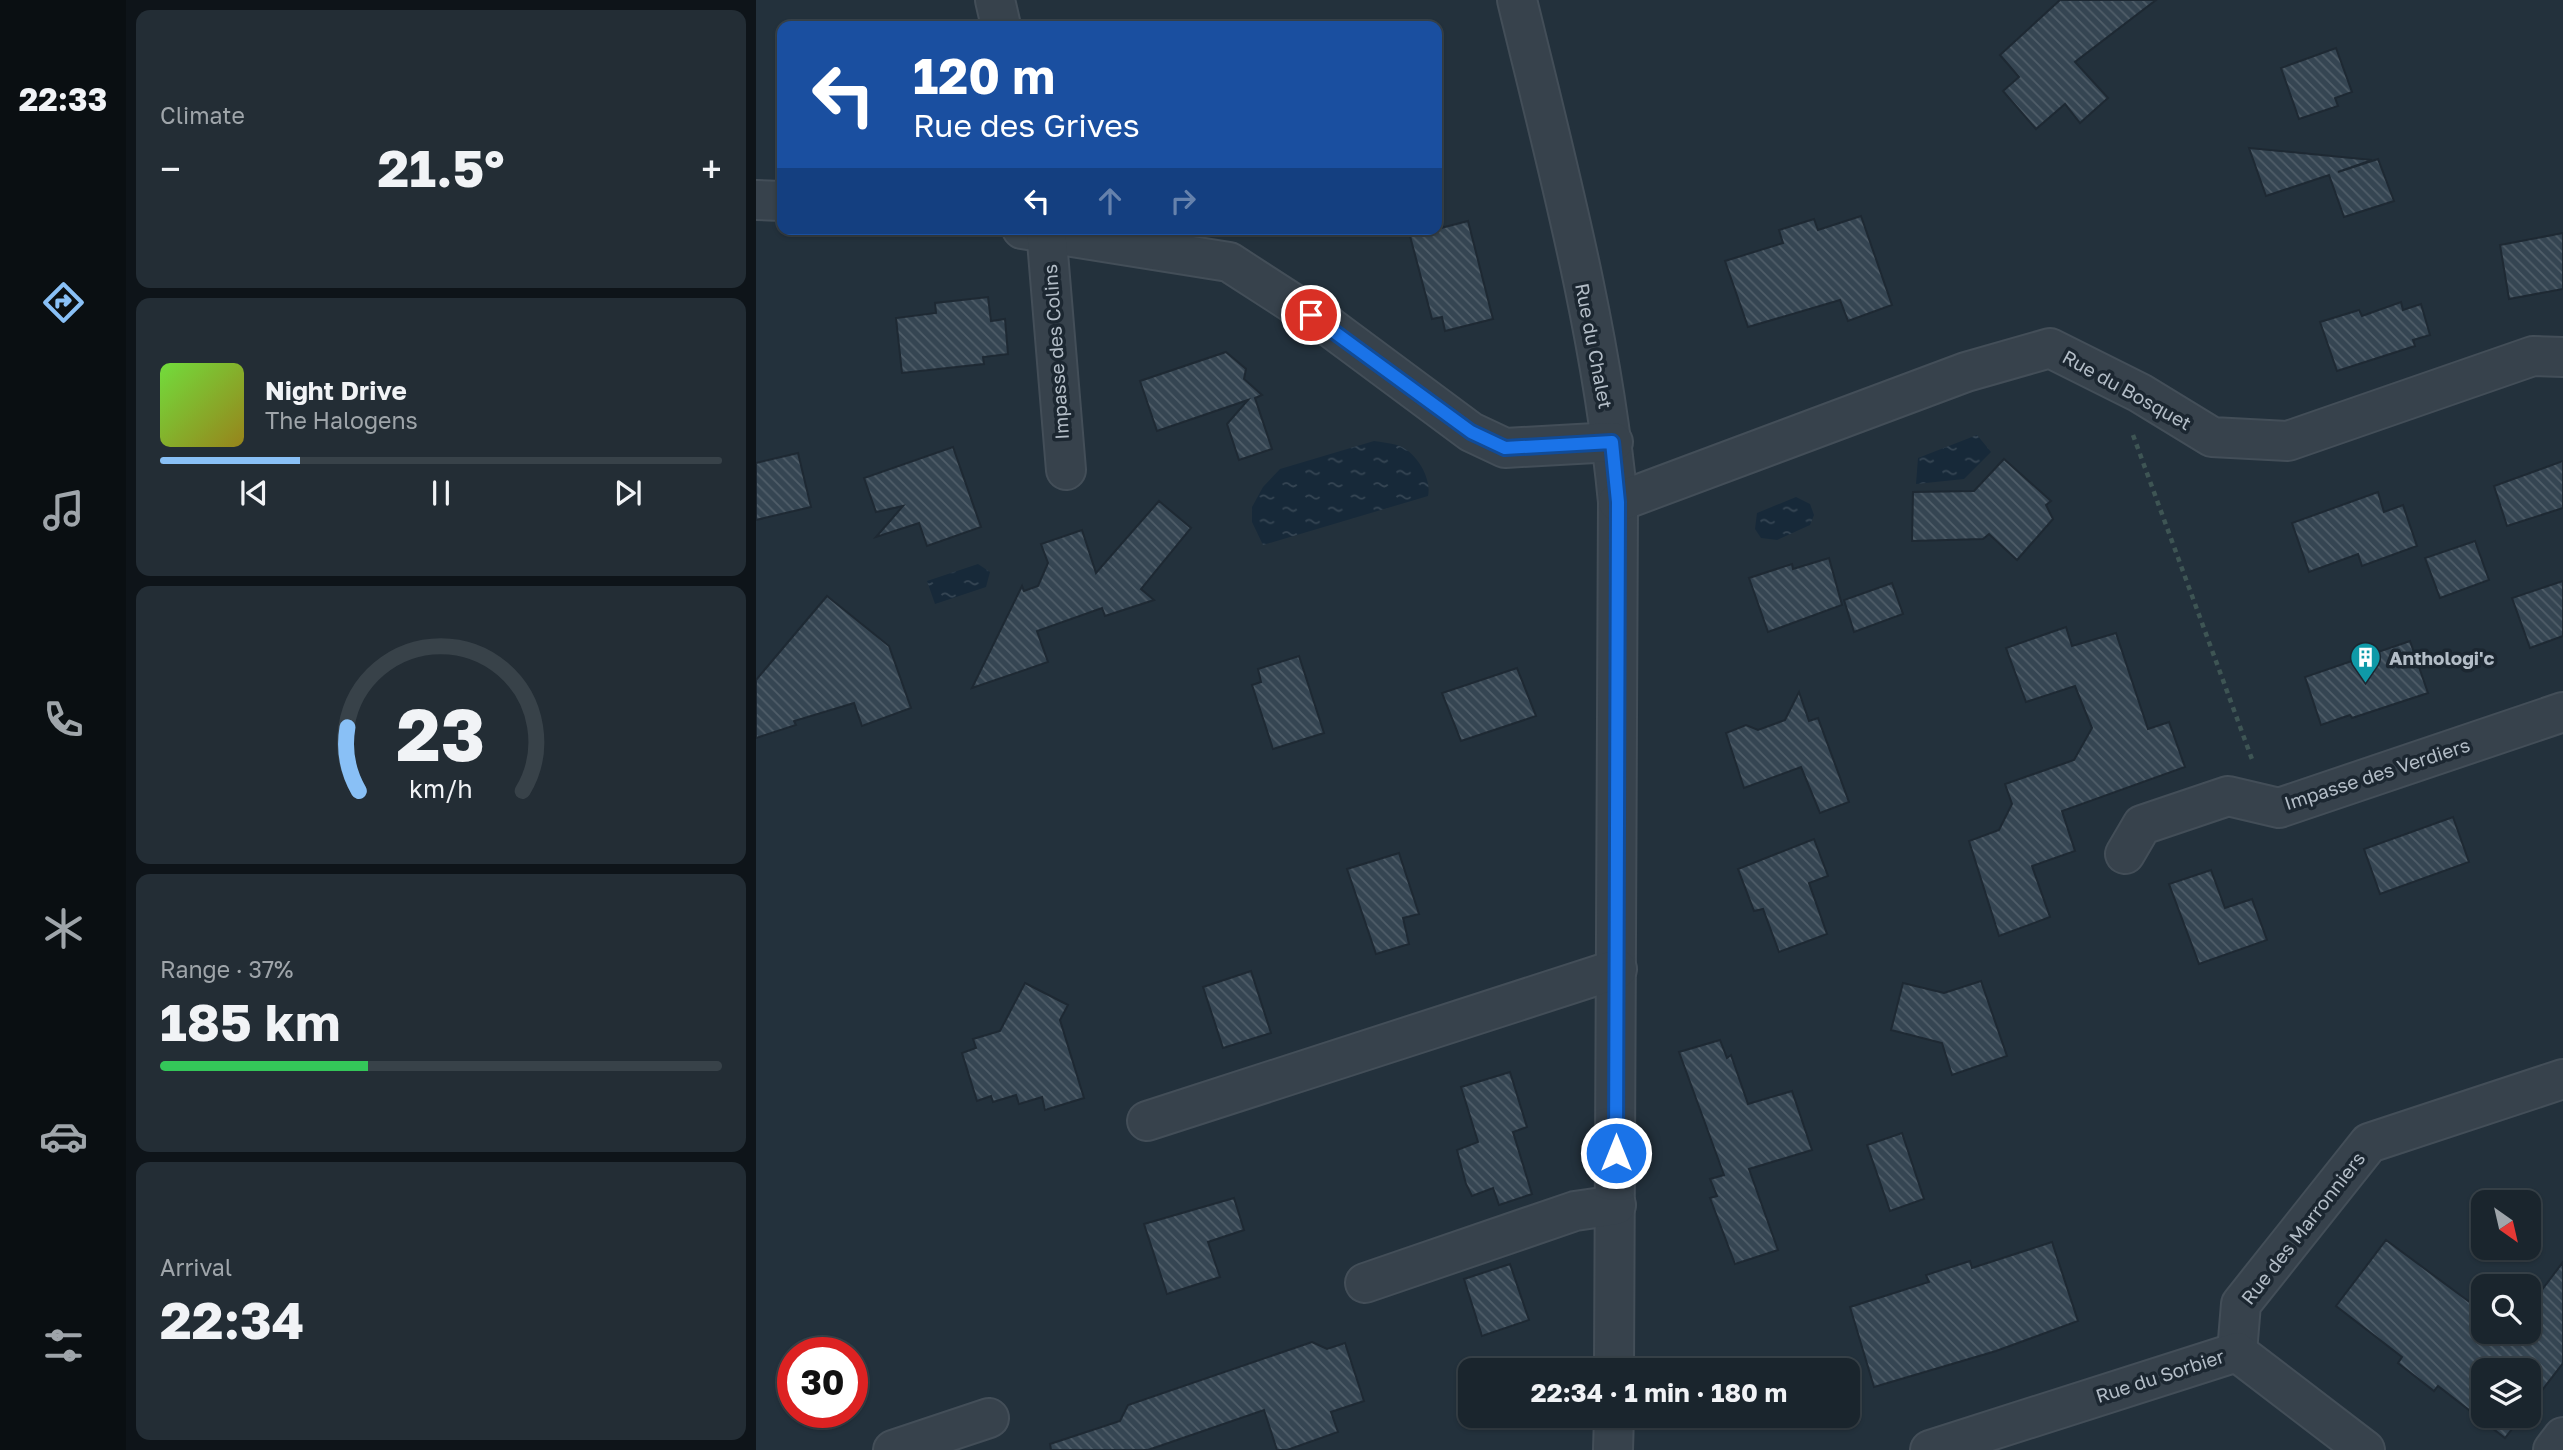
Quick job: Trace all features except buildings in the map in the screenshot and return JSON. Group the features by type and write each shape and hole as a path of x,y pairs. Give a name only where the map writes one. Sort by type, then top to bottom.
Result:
{"street":[{"path":"995,0 1000,21"},
{"name":"Rue du Chalet","path":"1517,0 1566,201 1612,442 1618,502 1614,1358"},
{"path":"756,200 777,201"},
{"name":"Impasse des Colins","path":"1039,235 1066,470"},
{"path":"1064,235 1229,262 1331,328 1471,432 1505,448 1612,442"},
{"name":"Rue du Bosquet","path":"1618,502 1966,373 2050,348 2112,379 2212,438 2288,441 2533,356 2563,357"},
{"name":"Impasse des Verdiers","path":"2125,854 2142,825 2228,796 2279,808 2563,712"},
{"path":"1147,1121 1617,969"},
{"name":"Rue des Marronniers","path":"2237,1352 2241,1304 2369,1143 2563,1079"},
{"path":"1365,1283 1575,1211 1616,1205"},
{"name":"Rue du Sorbier","path":"1930,1450 2237,1352 2365,1450"},
{"path":"893,1450 989,1418"},
{"path":"1613,1450 1614,1428"},
{"path":"2553,1450 2563,1437"}],"path":[{"path":"2112,379 2269,806"}],"water":[{"path":"1977,435 1991,452 1964,479 1916,484 1918,458"},
{"path":"1374,441 1404,448 1416,459 1428,481 1428,496 1263,545 1252,522 1252,507 1263,487 1280,469"},
{"path":"1796,497 1810,504 1814,515 1810,525 1777,540 1761,538 1755,529 1757,513"},
{"path":"978,564 990,572 986,587 935,604 927,581"}],"place":[{"name":"Anthologi'c","path":"2366,685"}],"route":[{"path":"1311,315 1471,432 1505,448 1612,442 1618,502 1616,1153"}]}
